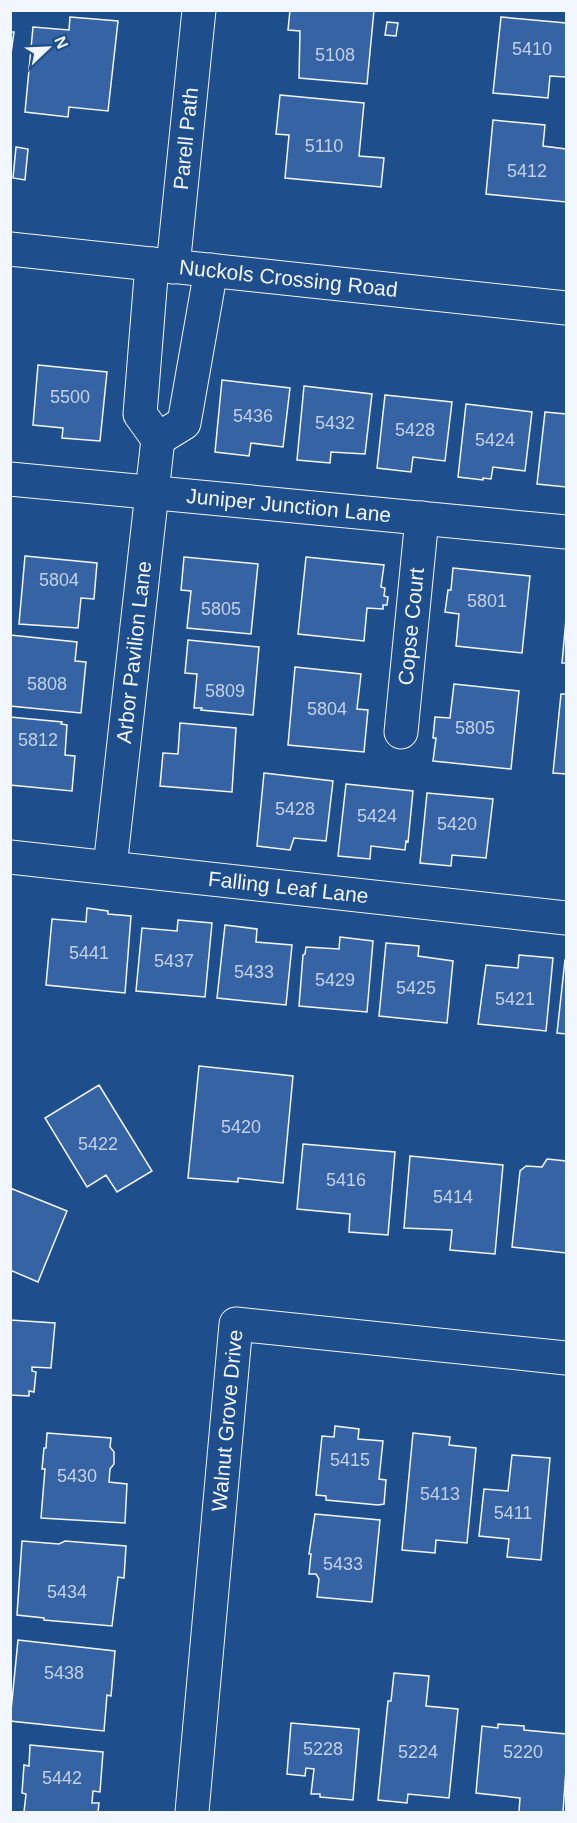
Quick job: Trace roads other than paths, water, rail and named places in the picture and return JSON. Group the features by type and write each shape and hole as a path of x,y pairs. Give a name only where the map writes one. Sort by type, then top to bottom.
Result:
{"street":[{"name":"Parell Path","path":"162,265 199,10"},
{"name":"Nuckols Crossing Road","path":"10,249 567,308"},
{"path":"162,265 140,414 158,439 184,423 211,270"},
{"name":"Arbor Pavilion Lane","path":"110,867 158,439"},
{"name":"Juniper Junction Lane","path":"10,479 567,532"},
{"name":"Copse Court","path":"401,732 422,518"},
{"name":"Falling Leaf Lane","path":"10,857 567,918"},
{"name":"Walnut Grove Drive","path":"192,1812 236,1324 567,1358"}]}
